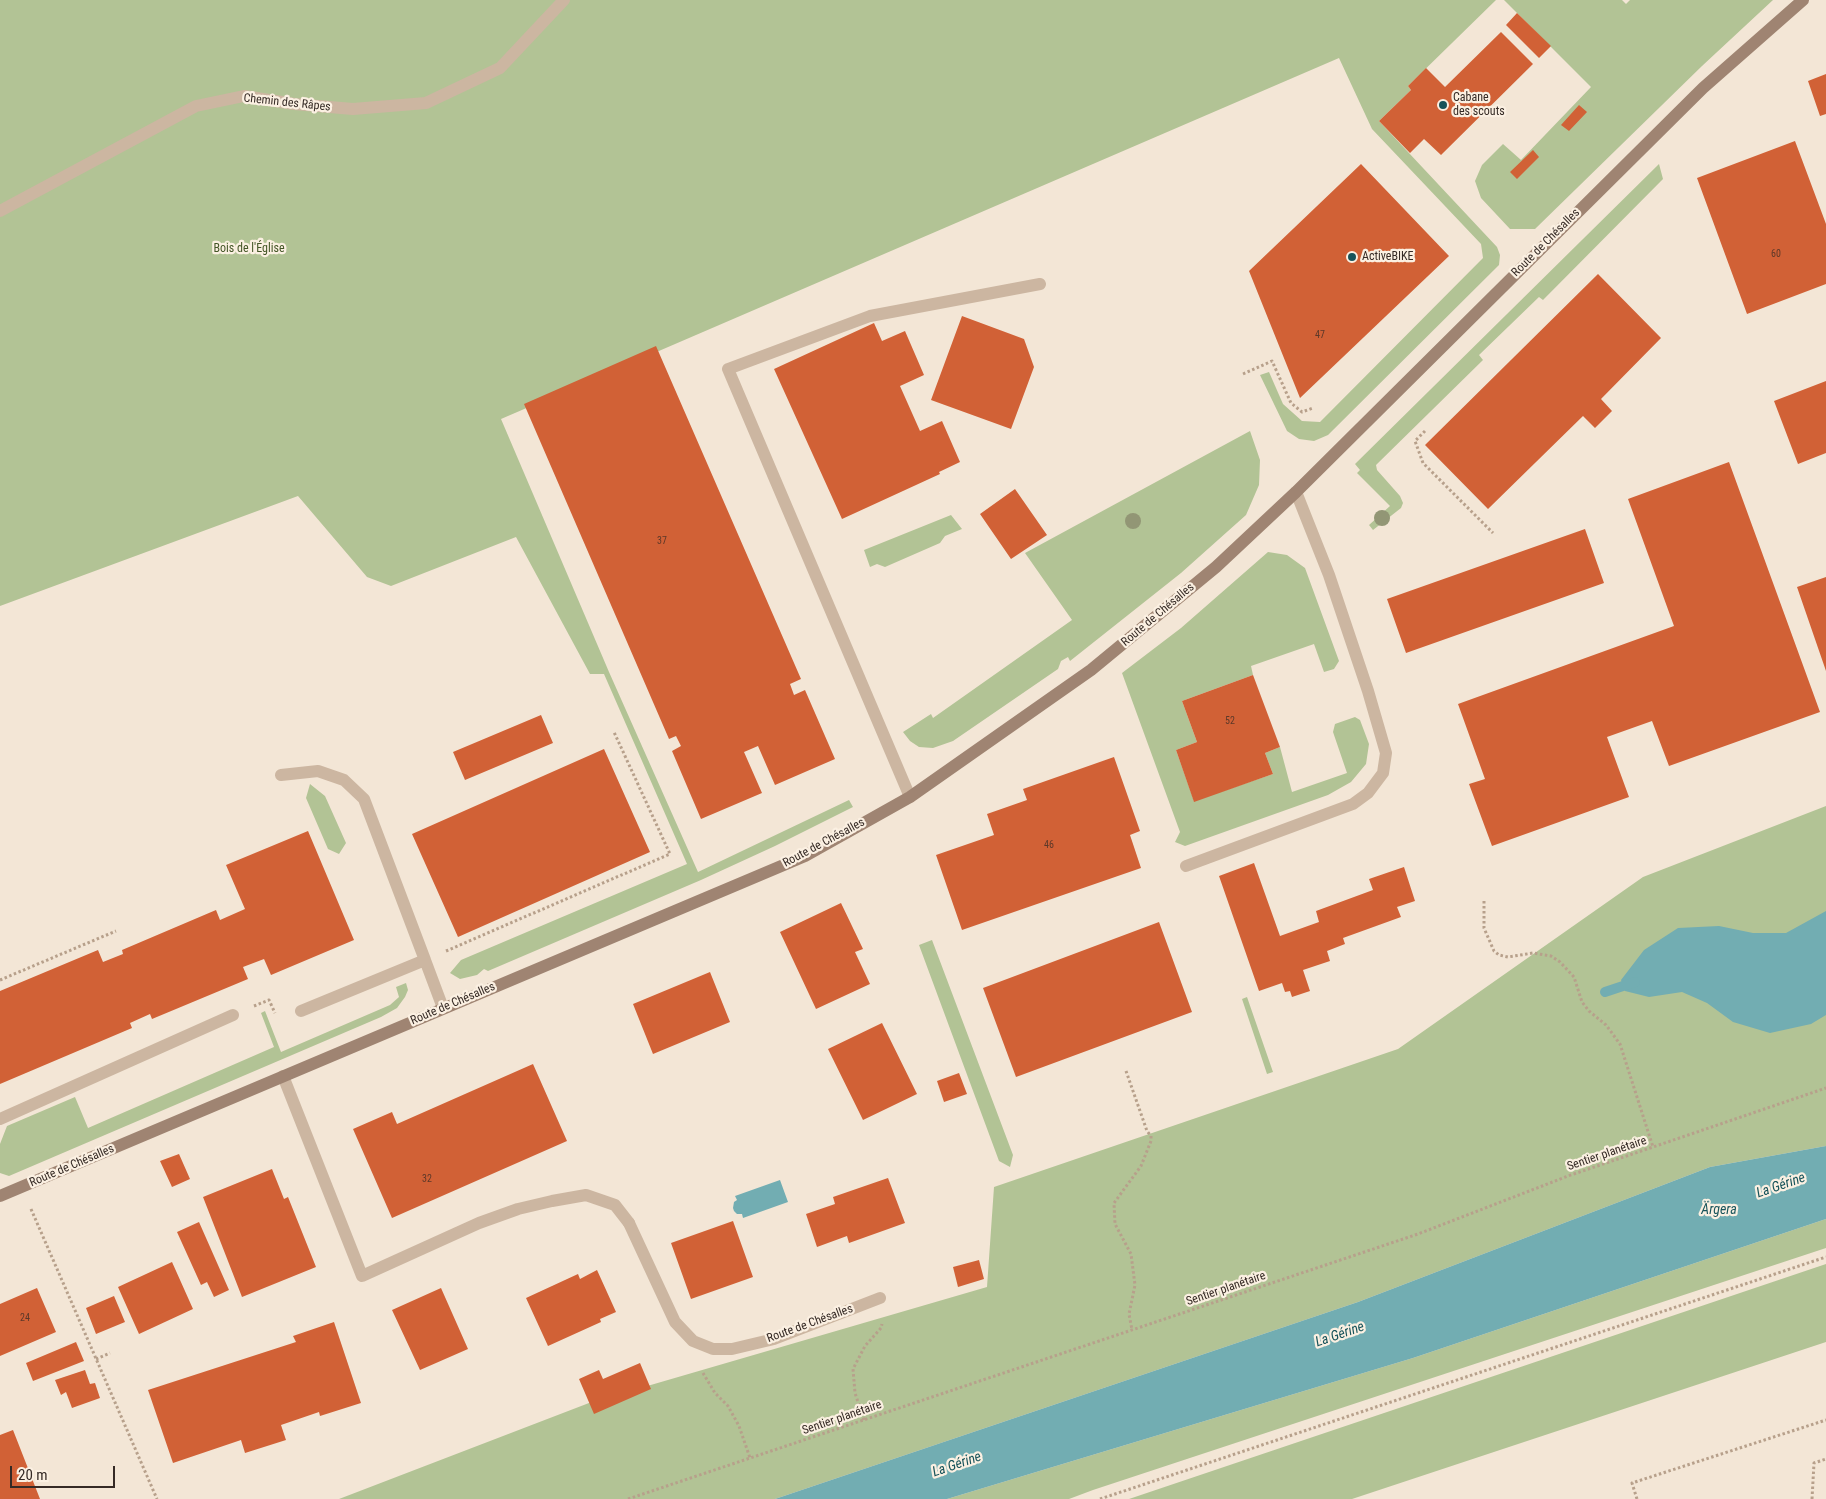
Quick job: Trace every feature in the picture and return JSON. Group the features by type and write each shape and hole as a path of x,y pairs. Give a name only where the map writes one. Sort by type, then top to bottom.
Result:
{"street":[{"name":"Chemin des Râpes","path":"0,210 196,106 244,96 294,104 353,109 426,103 500,68 564,0"},
{"name":"Route de Chésalles","path":"0,1196 805,856 910,797 1092,670 1216,567 1296,492 1703,88 1803,0"},
{"path":"910,797 728,369 870,316 1040,284"},
{"path":"1186,866 1353,804 1368,793 1383,773 1386,753 1368,691 1330,575 1296,492"},
{"path":"281,775 318,771 344,780 364,799 443,1008"},
{"path":"301,1011 425,960"},
{"path":"0,1119 233,1015"},
{"name":"Route de Chésalles","path":"283,1076 362,1276 479,1223 518,1209 586,1195 615,1205 629,1223 675,1322 693,1341 713,1349 732,1349 766,1341 880,1298"}],"path":[{"path":"1243,374 1272,360 1291,403 1302,412 1313,408"},
{"path":"1425,431 1415,441 1423,463 1493,533"},
{"path":"425,960 670,854 614,732"},
{"path":"1484,901 1484,928 1494,951 1499,955 1508,957 1533,953 1551,956 1560,962 1574,977 1582,1002 1606,1025 1620,1044 1653,1147"},
{"path":"0,980 116,931"},
{"path":"1126,1071 1151,1136 1151,1141 1141,1166 1114,1203 1115,1224 1131,1254 1135,1285 1129,1314 1132,1330"},
{"name":"Sentier planétaire","path":"628,1499 1418,1234 1568,1176 1826,1088"},
{"path":"29,1204 157,1499"},
{"path":"1100,1499 1826,1257"},
{"path":"864,1420 855,1393 852,1369 865,1346 881,1328 883,1311 880,1298"},
{"path":"693,1341 698,1364 715,1393 728,1406 739,1426 750,1458"},
{"path":"96,1359 110,1353"},
{"path":"1637,1499 1632,1483 1826,1420"},
{"path":"1812,1499 1814,1463 1826,1459"}],"green space":[{"name":"Bois de l'Église","path":"0,0 1496,0 1408,86 1411,90 1379,121 1497,247 1500,255 1499,265 1328,435 1314,441 1299,439 1287,431 1260,375 1269,372 1283,404 1302,421 1320,422 1483,258 1481,244 1372,129 1339,58 501,419 609,672 698,872 849,800 853,807 701,880 488,971 484,969 477,975 460,979 450,973 461,960 687,864 604,674 590,674 516,537 391,586 367,577 298,496 0,606"},
{"path":"1504,0 1622,0 1626,4 1630,0 1773,0 1702,66 1535,229 1510,229 1481,198 1475,181 1482,165 1503,144 1521,160 1591,87"},
{"path":"1659,164 1663,179 1543,300 1539,297 1479,355 1483,360 1376,465 1377,470 1400,496 1403,503 1401,508 1373,530 1369,525 1390,506 1357,473 1360,470 1355,464"},
{"path":"1250,431 1260,460 1259,485 1246,515 1181,573 1070,661 1068,657 1061,661 1058,669 953,741 933,748 919,747 910,741 903,732 931,714 933,718 1072,620 1025,553"},
{"path":"951,515 962,529 945,536 940,543 885,567 877,564 870,567 864,550"},
{"path":"1268,552 1287,555 1305,568 1339,661 1334,669 1324,672 1314,644 1251,666 1253,675 1182,701 1197,742 1176,750 1194,801 1273,774 1265,753 1280,747 1292,792 1347,773 1333,732 1335,724 1355,717 1360,720 1369,744 1366,764 1351,782 1328,795 1185,846 1175,842 1180,832 1122,673 1181,628"},
{"path":"310,784 325,796 346,843 339,854 328,849 306,798"},
{"path":"1826,806 1826,1146 1710,1167 1358,1302 775,1499 339,1499 589,1403 987,1287 994,1187 1398,1049 1643,877"},
{"path":"932,940 1013,1155 1010,1167 999,1161 919,945"},
{"path":"406,983 408,990 397,1008 381,1017 9,1176 0,1173 0,1144 7,1126 75,1097 88,1128 274,1047 261,1013 265,1011 281,1052 390,1005 399,997 396,987"},
{"path":"1247,997 1273,1072 1267,1074 1242,999"},
{"path":"1826,1219 1826,1248 1069,1499 947,1499 1413,1358"},
{"path":"1826,1264 1826,1342 1352,1499 1129,1499"}],"water":[{"path":"1826,911 1826,1015 1811,1024 1770,1033 1733,1022 1707,1003 1682,992 1649,997 1625,991 1621,980 1644,950 1678,928 1719,926 1753,933 1786,933"},
{"name":"Ärgera","path":"1826,1146 1826,1219 1413,1358 947,1499 775,1499 1358,1302 1710,1167"},
{"path":"780,1180 788,1202 743,1218 742,1214 737,1214 734,1211 734,1202 737,1200 735,1196"}],"building":[{"path":"1517,13 1551,46 1539,58 1506,25"},
{"name":"Cabane des scouts","path":"1501,32 1533,64 1441,155 1424,139 1410,153 1379,121 1411,90 1408,86 1426,68 1445,87"},
{"path":"1826,74 1826,114 1820,116 1808,81"},
{"path":"1579,105 1587,112 1569,131 1561,125"},
{"path":"1795,141 1826,224 1826,284 1747,314 1697,178"},
{"path":"1533,150 1539,157 1517,179 1510,172"},
{"path":"1361,164 1449,256 1300,398 1249,271"},
{"path":"1598,274 1661,338 1601,399 1612,411 1595,428 1583,416 1488,509 1425,445"},
{"path":"962,316 1024,339 1034,367 1011,429 931,400"},
{"path":"874,323 882,341 905,331 924,375 900,386 920,431 942,421 960,462 939,472 940,474 842,519 774,369"},
{"path":"656,346 801,679 790,684 794,695 805,690 835,759 775,785 758,746 744,752 762,793 701,819 672,751 681,746 676,736 669,739 524,404"},
{"path":"1826,381 1826,453 1798,464 1774,401"},
{"path":"1729,462 1820,712 1669,766 1652,721 1607,737 1629,797 1492,846 1469,784 1485,779 1458,704 1674,626 1628,499"},
{"path":"1015,489 1047,535 1011,559 980,514"},
{"path":"1585,529 1604,583 1406,653 1387,599"},
{"path":"1826,577 1826,671 1797,587"},
{"path":"1253,675 1280,747 1265,753 1273,774 1194,802 1176,750 1197,742 1182,701"},
{"path":"541,715 553,743 465,780 453,752"},
{"path":"604,749 650,852 458,937 412,834"},
{"path":"1114,757 1140,831 1130,835 1141,868 962,930 936,855 994,835 987,814 1027,800 1023,789"},
{"path":"308,831 354,940 271,975 264,959 243,967 248,979 152,1019 150,1014 130,1023 132,1028 0,1084 0,991 98,950 103,962 123,954 122,950 216,910 220,920 245,909 226,865"},
{"path":"1254,863 1280,936 1319,922 1316,911 1373,890 1369,879 1404,867 1415,901 1397,907 1401,917 1343,938 1345,944 1327,951 1330,961 1303,970 1310,991 1292,997 1290,991 1285,992 1282,983 1259,991 1219,876"},
{"path":"841,903 863,949 855,952 870,984 816,1009 780,932"},
{"path":"1159,922 1192,1012 1016,1077 983,988"},
{"path":"710,972 730,1022 653,1054 633,1004"},
{"path":"882,1023 917,1094 863,1120 828,1049"},
{"path":"533,1064 567,1141 392,1218 353,1129 392,1112 397,1124"},
{"path":"959,1073 967,1094 944,1102 937,1081"},
{"path":"179,1154 190,1179 172,1187 160,1161"},
{"path":"272,1169 284,1199 288,1197 316,1267 242,1297 203,1197"},
{"path":"888,1178 905,1223 849,1243 847,1236 817,1247 806,1214 835,1204 833,1197"},
{"path":"733,1221 753,1277 691,1299 671,1243"},
{"path":"199,1222 229,1290 214,1297 207,1282 201,1285 177,1232"},
{"path":"979,1260 984,1279 958,1287 953,1267"},
{"path":"172,1262 193,1309 139,1334 118,1287"},
{"path":"597,1270 616,1312 600,1319 601,1322 548,1346 526,1298 578,1274 580,1279"},
{"path":"37,1288 56,1332 0,1356 0,1304"},
{"path":"441,1288 468,1349 420,1370 392,1310"},
{"path":"114,1296 125,1322 96,1334 86,1308"},
{"path":"334,1322 361,1403 320,1416 319,1412 281,1425 286,1440 245,1453 241,1440 173,1463 148,1390 296,1342 293,1336"},
{"path":"76,1342 84,1361 33,1381 26,1363"},
{"path":"640,1363 651,1389 594,1414 579,1379 599,1370 603,1379"},
{"path":"85,1370 90,1384 95,1383 100,1398 72,1408 66,1392 61,1395 55,1380"},
{"path":"13,1430 40,1499 0,1499 0,1435"}],"waterway":[{"path":"1605,992 1635,982"}],"place":[{"name":"Cabane des scouts","path":"1443,105"},
{"name":"ActiveBIKE","path":"1352,257"}],"water label":[{"name":"La Gérine","path":"1781,1186"},
{"name":"La Gérine","path":"1340,1335"},
{"name":"La Gérine","path":"957,1465"}]}
